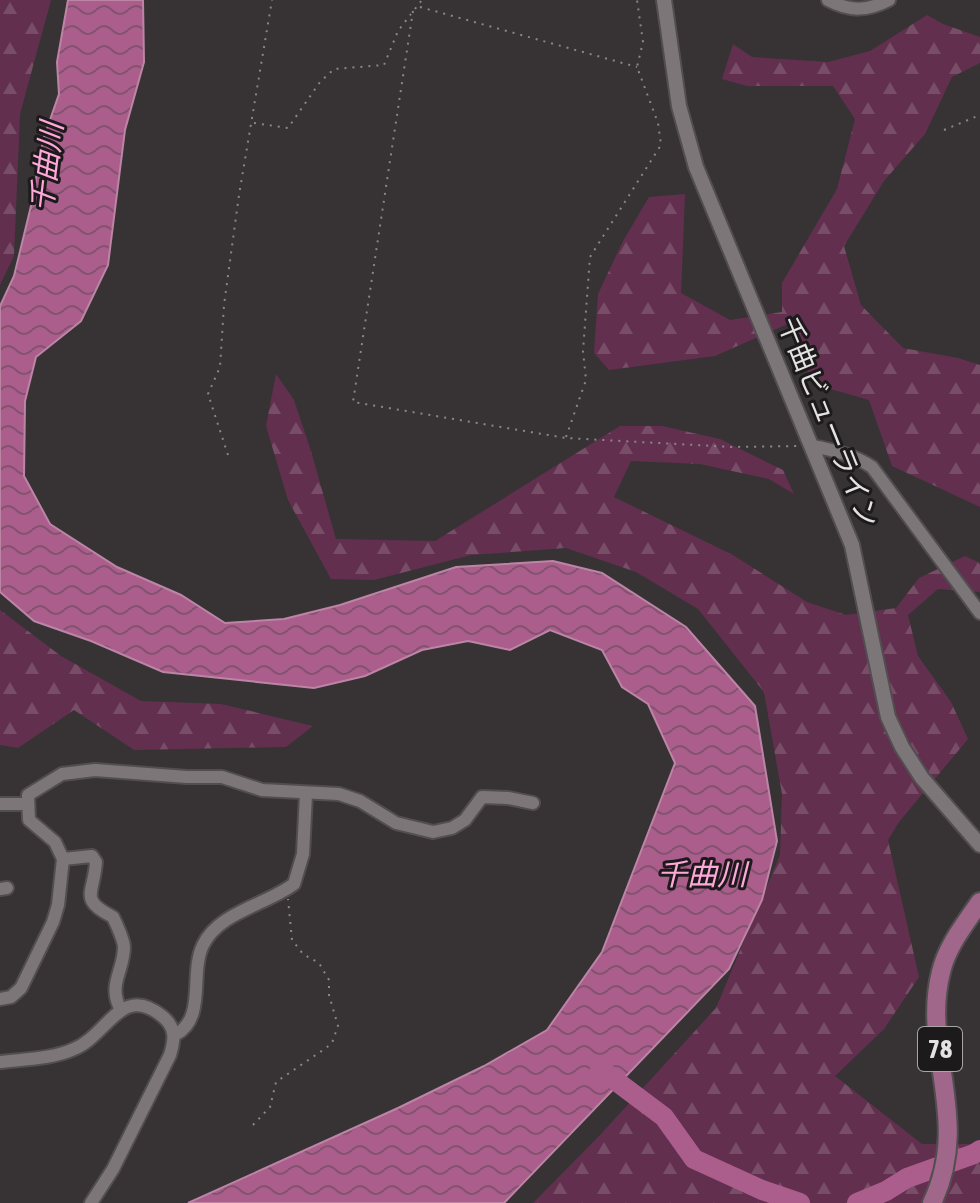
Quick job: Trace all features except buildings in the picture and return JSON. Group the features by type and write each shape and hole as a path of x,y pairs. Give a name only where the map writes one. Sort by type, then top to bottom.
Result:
{"main road":[{"name":"78","path":"932,1203 942,1179 949,1135 938,1021 941,972 953,941 980,902"}],"street":[{"name":"千曲ビューライン","path":"664,0 679,106 696,167 852,545 888,717 922,778 980,845"},
{"path":"828,0 859,10 889,0"},
{"path":"812,446 846,454 872,467 980,613"},
{"path":"0,999 11,997 21,988 53,922 63,859 55,842 29,820 26,804 28,795 62,774 95,770 222,777 262,790 306,794 328,792 360,801 396,823 433,832 452,828 465,820 482,797 533,803"},
{"path":"175,1035 185,1030 191,1020 199,960 203,945 211,934 221,924 294,884 303,854 306,794"},
{"path":"0,804 26,804"},
{"path":"63,859 92,856 96,862 92,901 98,910 113,917 124,946 115,988 115,999 121,1010"},
{"path":"0,1062 74,1050 92,1039 128,1006 147,1005 171,1024 175,1035 170,1055 113,1169 91,1203"}],"path":[{"path":"228,455 208,394 220,367 224,305 239,195 272,0"},
{"path":"252,123 288,128 320,82 334,69 384,65 398,31 422,0"},
{"path":"566,438 586,380 583,351 590,257 661,145 658,123 637,67 643,42 637,0"},
{"path":"419,7 637,67"},
{"path":"413,11 353,402 566,438 732,447 812,446"},
{"path":"944,130 980,115"},
{"path":"253,1125 270,1107 276,1082 332,1043 338,1026 327,973 292,940 286,890"}],"green space":[{"path":"0,0 51,0 20,114 14,256 0,285"},
{"path":"927,15 980,37 980,63 952,77 925,134 884,181 844,246 861,305 903,348 980,365 980,507 892,466 869,400 827,388 800,365 792,322 715,356 609,370 594,353 598,294 623,241 649,197 685,194 681,293 730,320 782,312 782,283 837,189 855,119 833,86 747,86 722,79 733,44 752,57 828,62 870,51"},
{"path":"276,374 294,400 336,539 435,541 620,426 662,426 720,439 783,470 794,494 769,479 700,464 631,461 614,497 733,555 807,602 846,615 896,608 919,578 965,556 980,563 980,592 938,589 908,615 918,656 951,702 968,739 899,822 888,840 919,977 884,1029 835,1076 922,1144 980,1144 980,1203 533,1203 716,1008 780,855 782,794 764,692 698,609 636,572 566,548 471,555 374,580 331,579 288,500 266,426"},
{"path":"0,610 61,656 141,701 221,704 313,726 286,747 134,750 74,710 18,748 0,745"}],"water":[{"name":"千曲川","path":"68,0 143,0 144,62 125,130 108,265 81,321 36,357 25,401 24,476 50,524 117,567 181,595 225,623 284,619 340,605 456,567 553,561 602,573 686,627 755,706 777,841 762,900 729,969 504,1203 188,1203 398,1108 484,1066 547,1030 602,952 675,763 648,704 622,687 602,650 550,630 510,650 468,641 422,650 365,676 314,688 163,672 34,621 0,592 0,306 14,276 43,140 59,94 57,62"}],"waterway":[{"path":"600,1069 664,1117 694,1159 762,1190 800,1203"},
{"path":"857,1203 907,1178 980,1150"}]}
